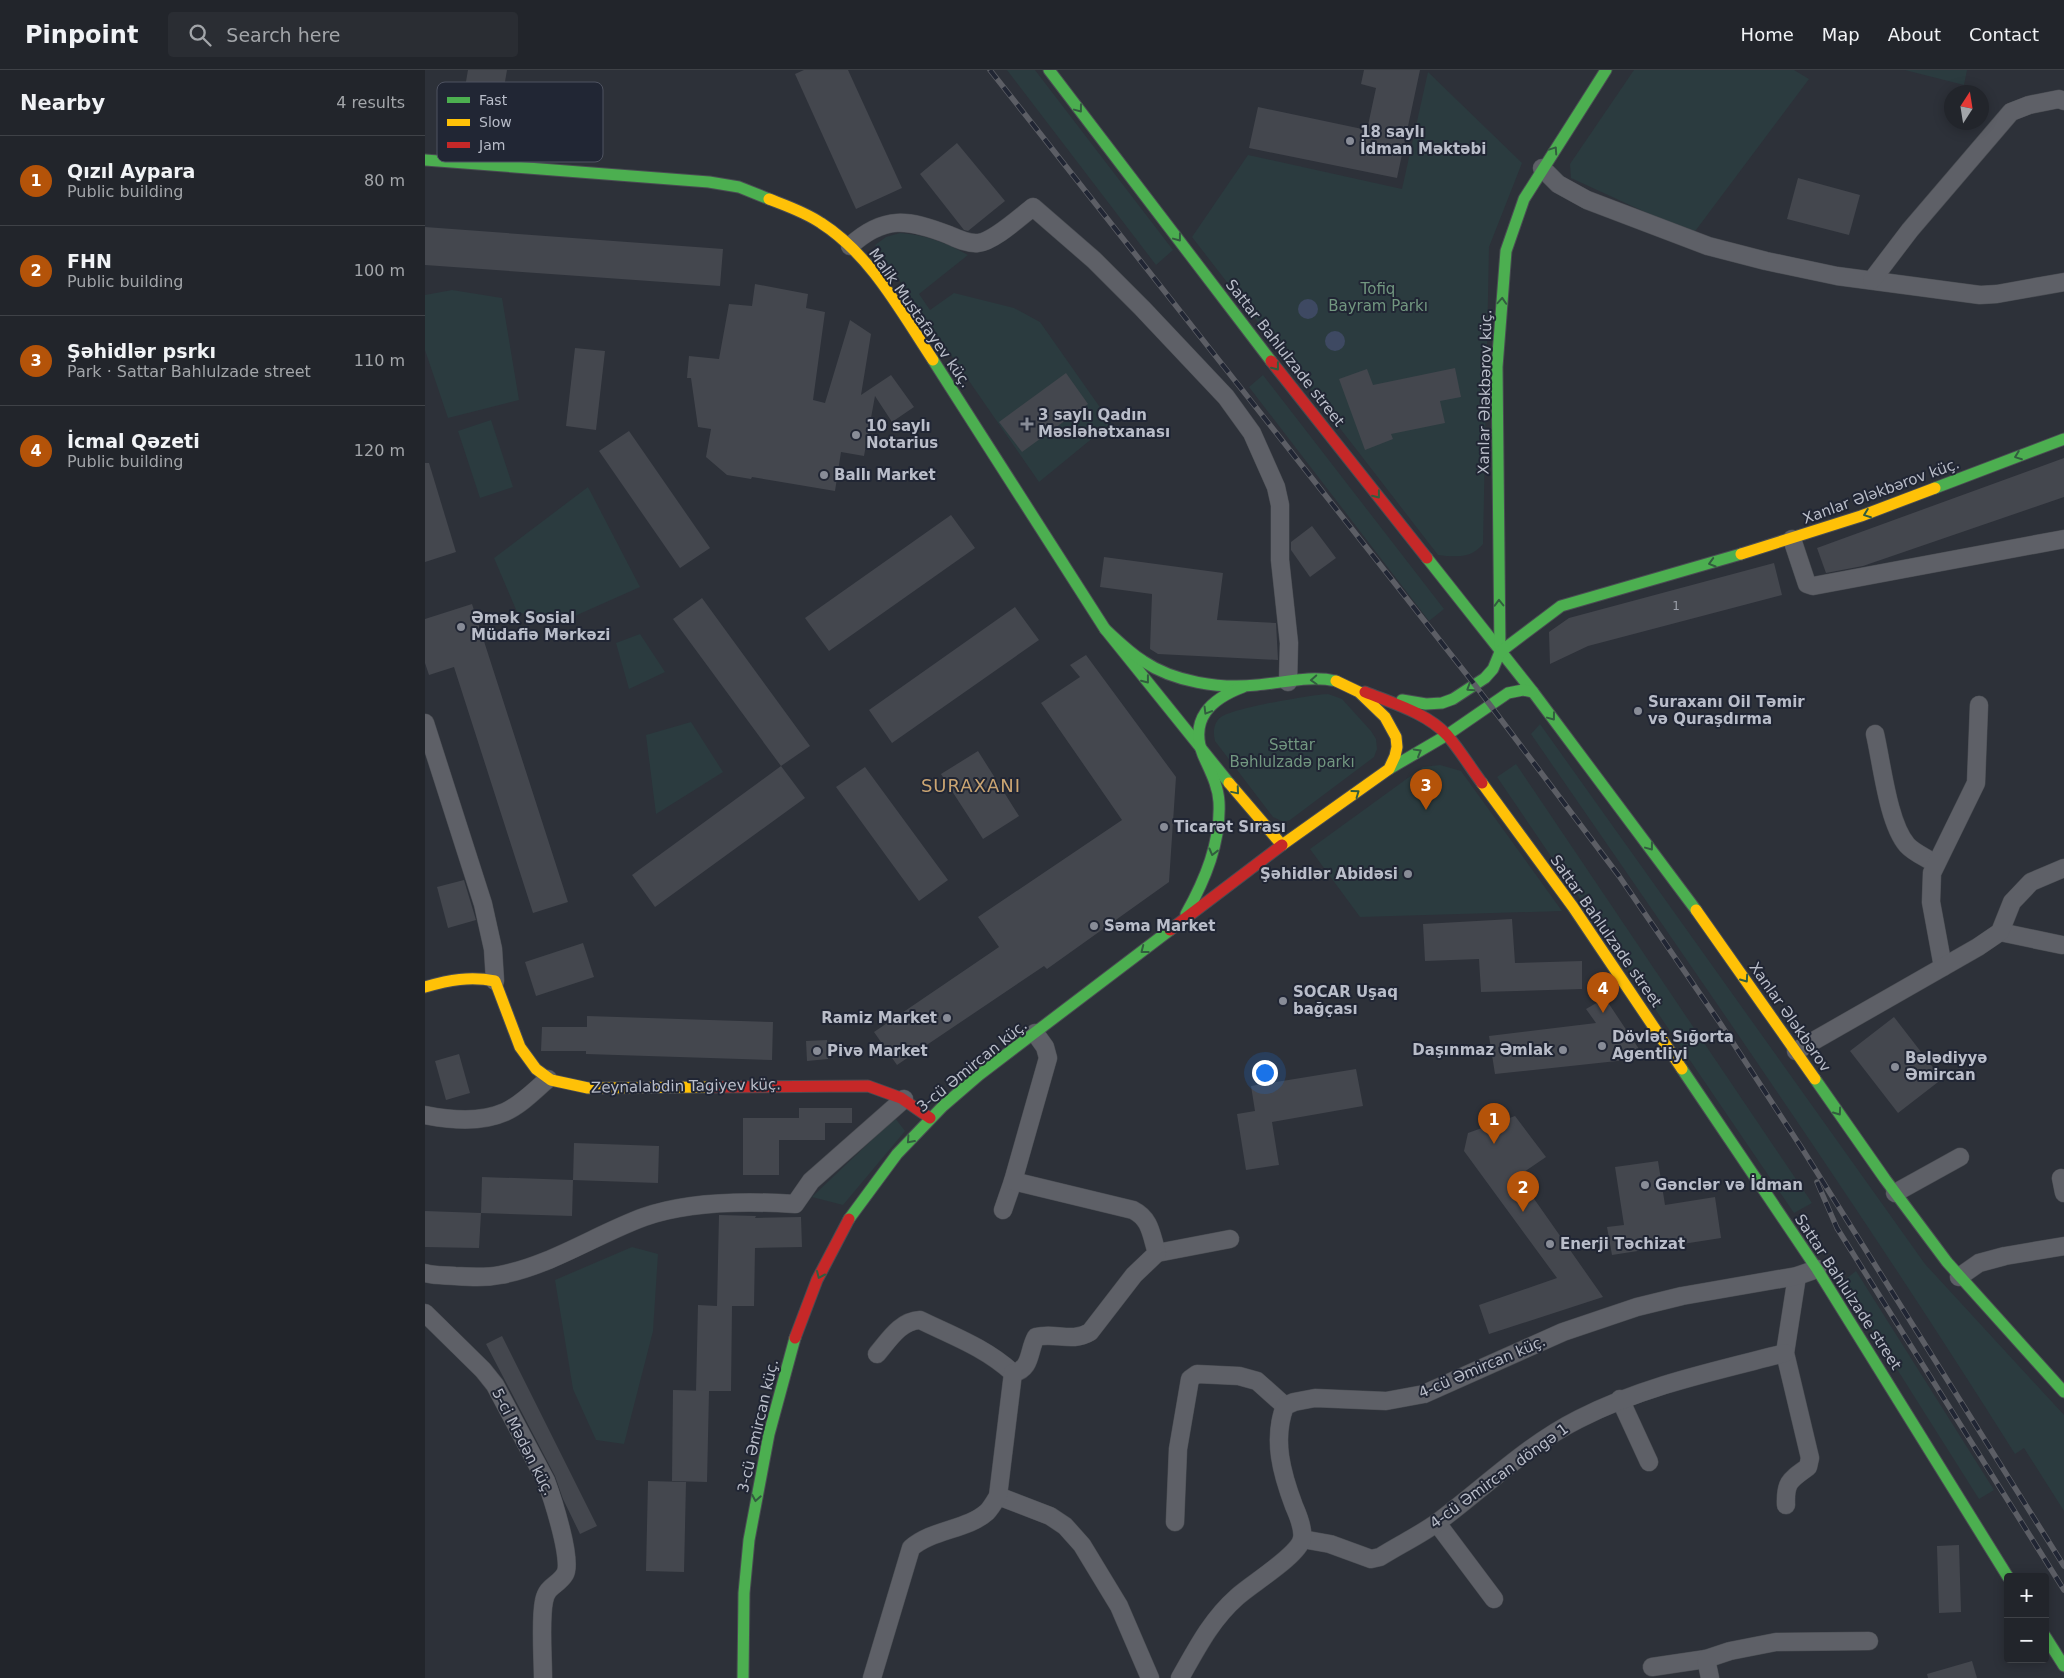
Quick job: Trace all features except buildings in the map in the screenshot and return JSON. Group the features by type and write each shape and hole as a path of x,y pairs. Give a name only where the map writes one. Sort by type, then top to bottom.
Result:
{"main road":[{"name":"Sattar Bahlulzade street","path":"1049,70 1279,371 1500,652"},
{"name":"Xanlar Ələkbərov küç.","path":"1500,652 1497,367 1507,251 1512,230 1524,199 1606,70"},
{"name":"Malik Mustafayev küç.","path":"451,162 683,180 739,187 798,210 822,223 850,246 883,286 978,429 1105,629"},
{"name":"Xanlar Ələkbərov küç.","path":"1500,652 1561,606 1792,539 1861,516 2064,439"},
{"path":"1105,629 1139,659 1161,671 1221,685 1245,686 1314,680 1339,682 1409,702 1442,703 1453,699 1485,678 1493,669 1500,652"},
{"path":"1105,629 1204,754 1282,845"},
{"name":"Xanlar Ələkbərov","path":"1500,652 1533,692 1667,869 1895,1193 1959,1277 2064,1392"},
{"name":"Sattar Bahlulzade street","path":"1339,682 1416,713 1430,720 1447,735 1573,907 1817,1269 2006,1573"},
{"path":"1339,682 1353,688 1371,703 1393,730 1397,749 1389,769"},
{"path":"1204,754 1199,741 1199,728 1211,704 1223,694 1245,686"},
{"path":"1183,920 1282,845 1389,769 1447,735 1508,693 1523,690 1533,692"},
{"name":"3-cü Əmircan küç.","path":"743,1678 746,1565 755,1500 772,1417 792,1348 810,1298 832,1249 847,1222 903,1148 930,1118 979,1075 1183,920 1195,900 1209,867 1217,833 1219,817 1217,787 1204,754"},
{"path":"425,987 451,978 467,977 495,981"},
{"name":"Zeynalabdin Tagiyev küç.","path":"495,981 519,1044 534,1067 548,1078 567,1085 588,1088 852,1085 886,1090 904,1099 930,1118"},
{"path":"2049,1642 2064,1666"}],"street":[{"path":"1872,280 1910,230 2011,112 2029,105 2059,99 2064,101"},
{"path":"1542,168 1557,184 1587,200 1708,246 1809,270 1980,294 1997,294 2064,282"},
{"path":"850,246 865,232 874,228 889,224 905,223 921,224 965,242 979,243 991,238 1033,207 1094,260 1226,397 1252,433 1276,487 1280,505 1280,560 1289,643 1288,682"},
{"path":"1792,539 1807,584 1813,586 2064,539"},
{"path":"1943,966 1931,902 1932,873 1976,783 1979,705"},
{"name":"Zeynalabdin Tagiyev küç.","path":"425,723 483,904 493,949 495,981"},
{"path":"1875,734 1892,814 1899,834 1908,847 1936,864"},
{"path":"1796,1051 1978,947 2000,932 2012,902 2031,882 2064,868"},
{"path":"2000,932 2062,945"},
{"path":"1003,1210 1048,1058 1045,1047 1035,1033"},
{"path":"425,1116 443,1119 467,1119 484,1118 505,1112 523,1100 548,1078"},
{"path":"425,1273 479,1278 501,1275 530,1267 644,1217 699,1205 795,1204 811,1181 904,1099"},
{"path":"1895,1193 1960,1156"},
{"path":"1013,1181 1133,1210 1143,1215 1147,1222 1157,1253"},
{"path":"1013,1373 1021,1371 1028,1363 1031,1345 1036,1337 1045,1335 1073,1338 1090,1332 1134,1275 1157,1253 1230,1240"},
{"path":"1959,1277 1979,1263 2005,1256 2064,1246"},
{"name":"4-cü Əmircan küç.","path":"1285,1406 1294,1402 1315,1398 1386,1401 1424,1394 1563,1332 1637,1308 1682,1296 1797,1276 1817,1269"},
{"path":"1786,1505 1785,1491 1788,1482 1808,1467 1810,1458 1785,1353 1797,1276"},
{"name":"5-ci Mədən küç.","path":"425,1312 483,1370 495,1385 552,1498 567,1560 565,1574 547,1590 543,1603 543,1678"},
{"path":"877,1354 899,1329 911,1321 920,1320 998,1359 1013,1373"},
{"name":"4-cü Əmircan döngə 1","path":"1302,1539 1330,1544 1371,1559 1380,1557 1437,1522 1546,1438 1578,1419 1620,1399 1785,1353"},
{"path":"872,1678 911,1548 921,1540 971,1521 987,1512 998,1496 1013,1373"},
{"path":"1175,1522 1178,1448 1190,1379 1197,1374 1239,1376 1257,1382 1285,1406 1280,1424 1279,1459 1282,1474 1300,1522 1302,1539 1293,1553 1237,1597 1212,1622 1180,1678"},
{"path":"1620,1399 1649,1462"},
{"path":"998,1496 1050,1516 1065,1526 1082,1545 1119,1606 1150,1678"},
{"path":"1437,1522 1494,1599"},
{"path":"1652,1667 1706,1659 1730,1650 1776,1642 1869,1641"},
{"path":"1706,1659 1711,1678"}],"green space":[{"path":"1007,70 1035,70 1173,250 1156,265"},
{"path":"1634,70 1794,70 1809,79 1693,234 1571,178 1570,164"},
{"path":"1905,70 1967,70 1964,85"},
{"name":"Tofiq Bayram Parkı","path":"1428,72 1522,163 1489,247 1483,544 1468,555 1462,556 1438,555 1192,237 1248,155 1402,189"},
{"path":"900,233 918,235 935,240 968,255 919,294 930,310 954,293 1014,308 1040,322 1111,423 1039,482 875,245 886,237"},
{"path":"452,290 502,298 519,400 448,418 425,350 425,295"},
{"path":"1263,375 1444,609 1429,621 1249,387"},
{"path":"491,420 513,487 480,498 458,431"},
{"path":"588,487 640,587 559,623 517,612 494,558"},
{"path":"640,634 665,672 629,689 616,643"},
{"name":"Səttar Bəhlulzadə parkı","path":"1328,694 1342,699 1371,731 1376,739 1377,749 1374,757 1290,820 1284,822 1273,817 1215,741 1215,725 1218,719 1229,713 1290,699"},
{"path":"691,722 723,772 656,814 646,735"},
{"path":"1540,724 1925,1264 2064,1415 2064,1511 2024,1448 2015,1454 1957,1362 1837,1181 1531,734"},
{"path":"1516,764 1812,1203 1794,1213 1497,777"},
{"path":"1440,765 1461,771 1562,911 1360,917 1310,849 1423,767"},
{"path":"895,1118 905,1131 843,1205 812,1197"},
{"path":"632,1247 658,1254 653,1331 624,1444 596,1440 573,1389 555,1280"},
{"path":"1856,1271 1994,1490 1979,1499 1842,1282"}],"water":[{"path":"1308,299 1315,302 1318,309 1315,316 1308,319 1301,316 1298,309 1301,302"},
{"path":"1335,331 1342,334 1345,341 1342,348 1335,351 1328,348 1325,341 1328,334"}],"railway":[{"path":"990,70 1475,685 1619,876 1720,1023 1803,1150 2064,1566"},
{"path":"1817,1182 1837,1228 2064,1590"}],"traffic: fast":[{"path":"1049,70 1271,361"},
{"path":"1500,652 1497,367 1506,251 1524,199 1606,70"},
{"path":"425,160 437,161"},
{"path":"451,162 709,182 739,187 769,199"},
{"path":"933,360 1105,629 1229,783"},
{"path":"1935,488 2064,439"},
{"path":"1402,700 1426,704 1442,703 1453,699 1485,678 1493,669 1500,652 1561,606 1741,554"},
{"path":"1427,558 1533,692 1696,910"},
{"path":"1105,629 1143,661 1183,679 1228,686 1306,679 1336,681"},
{"path":"1186,914 1210,860 1219,817 1217,790 1199,742 1201,721 1213,704 1243,687"},
{"path":"1389,769 1447,735 1508,693 1523,690 1533,692"},
{"path":"849,1219 897,1154 943,1106 979,1075 1170,930"},
{"path":"1682,1069 1817,1269 2006,1573"},
{"path":"1815,1079 1885,1179 1947,1262 2064,1392"},
{"path":"743,1678 744,1593 749,1540 769,1434 795,1338"},
{"path":"2049,1642 2064,1666"}],"traffic: slow":[{"path":"769,199 796,209 815,219 839,236 855,251 884,285 933,360"},
{"path":"1741,554 1861,516 1935,488"},
{"path":"1229,783 1282,845 1389,769 1397,747 1396,737 1385,717 1359,692 1336,681"},
{"path":"1482,783 1573,907 1682,1069"},
{"path":"1696,910 1815,1079"},
{"path":"425,987 460,980 495,981 520,1047 536,1069 551,1080 588,1088 710,1087"}],"traffic: jam":[{"path":"1271,361 1427,558"},
{"path":"1365,692 1409,709 1439,727 1452,741 1482,783"},
{"path":"1170,930 1282,845"},
{"path":"710,1087 868,1086 901,1098 930,1118"},
{"path":"795,1338 817,1280 849,1219"}],"place":[{"name":"18 saylı İdman Məktəbi","path":"1350,141"},
{"name":"3 saylı Qadın Məsləhətxanası","path":"1027,424"},
{"name":"10 saylı Notarius","path":"856,435"},
{"name":"Ballı Market","path":"824,475"},
{"name":"Əmək Sosial Müdafiə Mərkəzi","path":"461,627"},
{"name":"Suraxanı Oil Təmir və Quraşdırma","path":"1638,711"},
{"name":"Şəhidlər psrkı","path":"1426,810"},
{"name":"Ticarət Sırası","path":"1164,827"},
{"name":"Şəhidlər Abidəsi","path":"1408,874"},
{"name":"Səma Market","path":"1094,926"},
{"name":"SOCAR Uşaq bağçası","path":"1283,1001"},
{"name":"İcmal Qəzeti","path":"1603,1013"},
{"name":"Ramiz Market","path":"947,1018"},
{"name":"Dövlət Sığorta Agentliyi","path":"1602,1046"},
{"name":"Daşınmaz Əmlak","path":"1563,1050"},
{"name":"Pivə Market","path":"817,1051"},
{"name":"Bələdiyyə Əmircan","path":"1895,1067"},
{"name":"Qızıl Aypara","path":"1494,1144"},
{"name":"Gənclər və İdman","path":"1645,1185"},
{"name":"FHN","path":"1523,1212"},
{"name":"Enerji Təchizat","path":"1550,1244"}],"district":[{"name":"SURAXANI","path":"971,785"}]}
